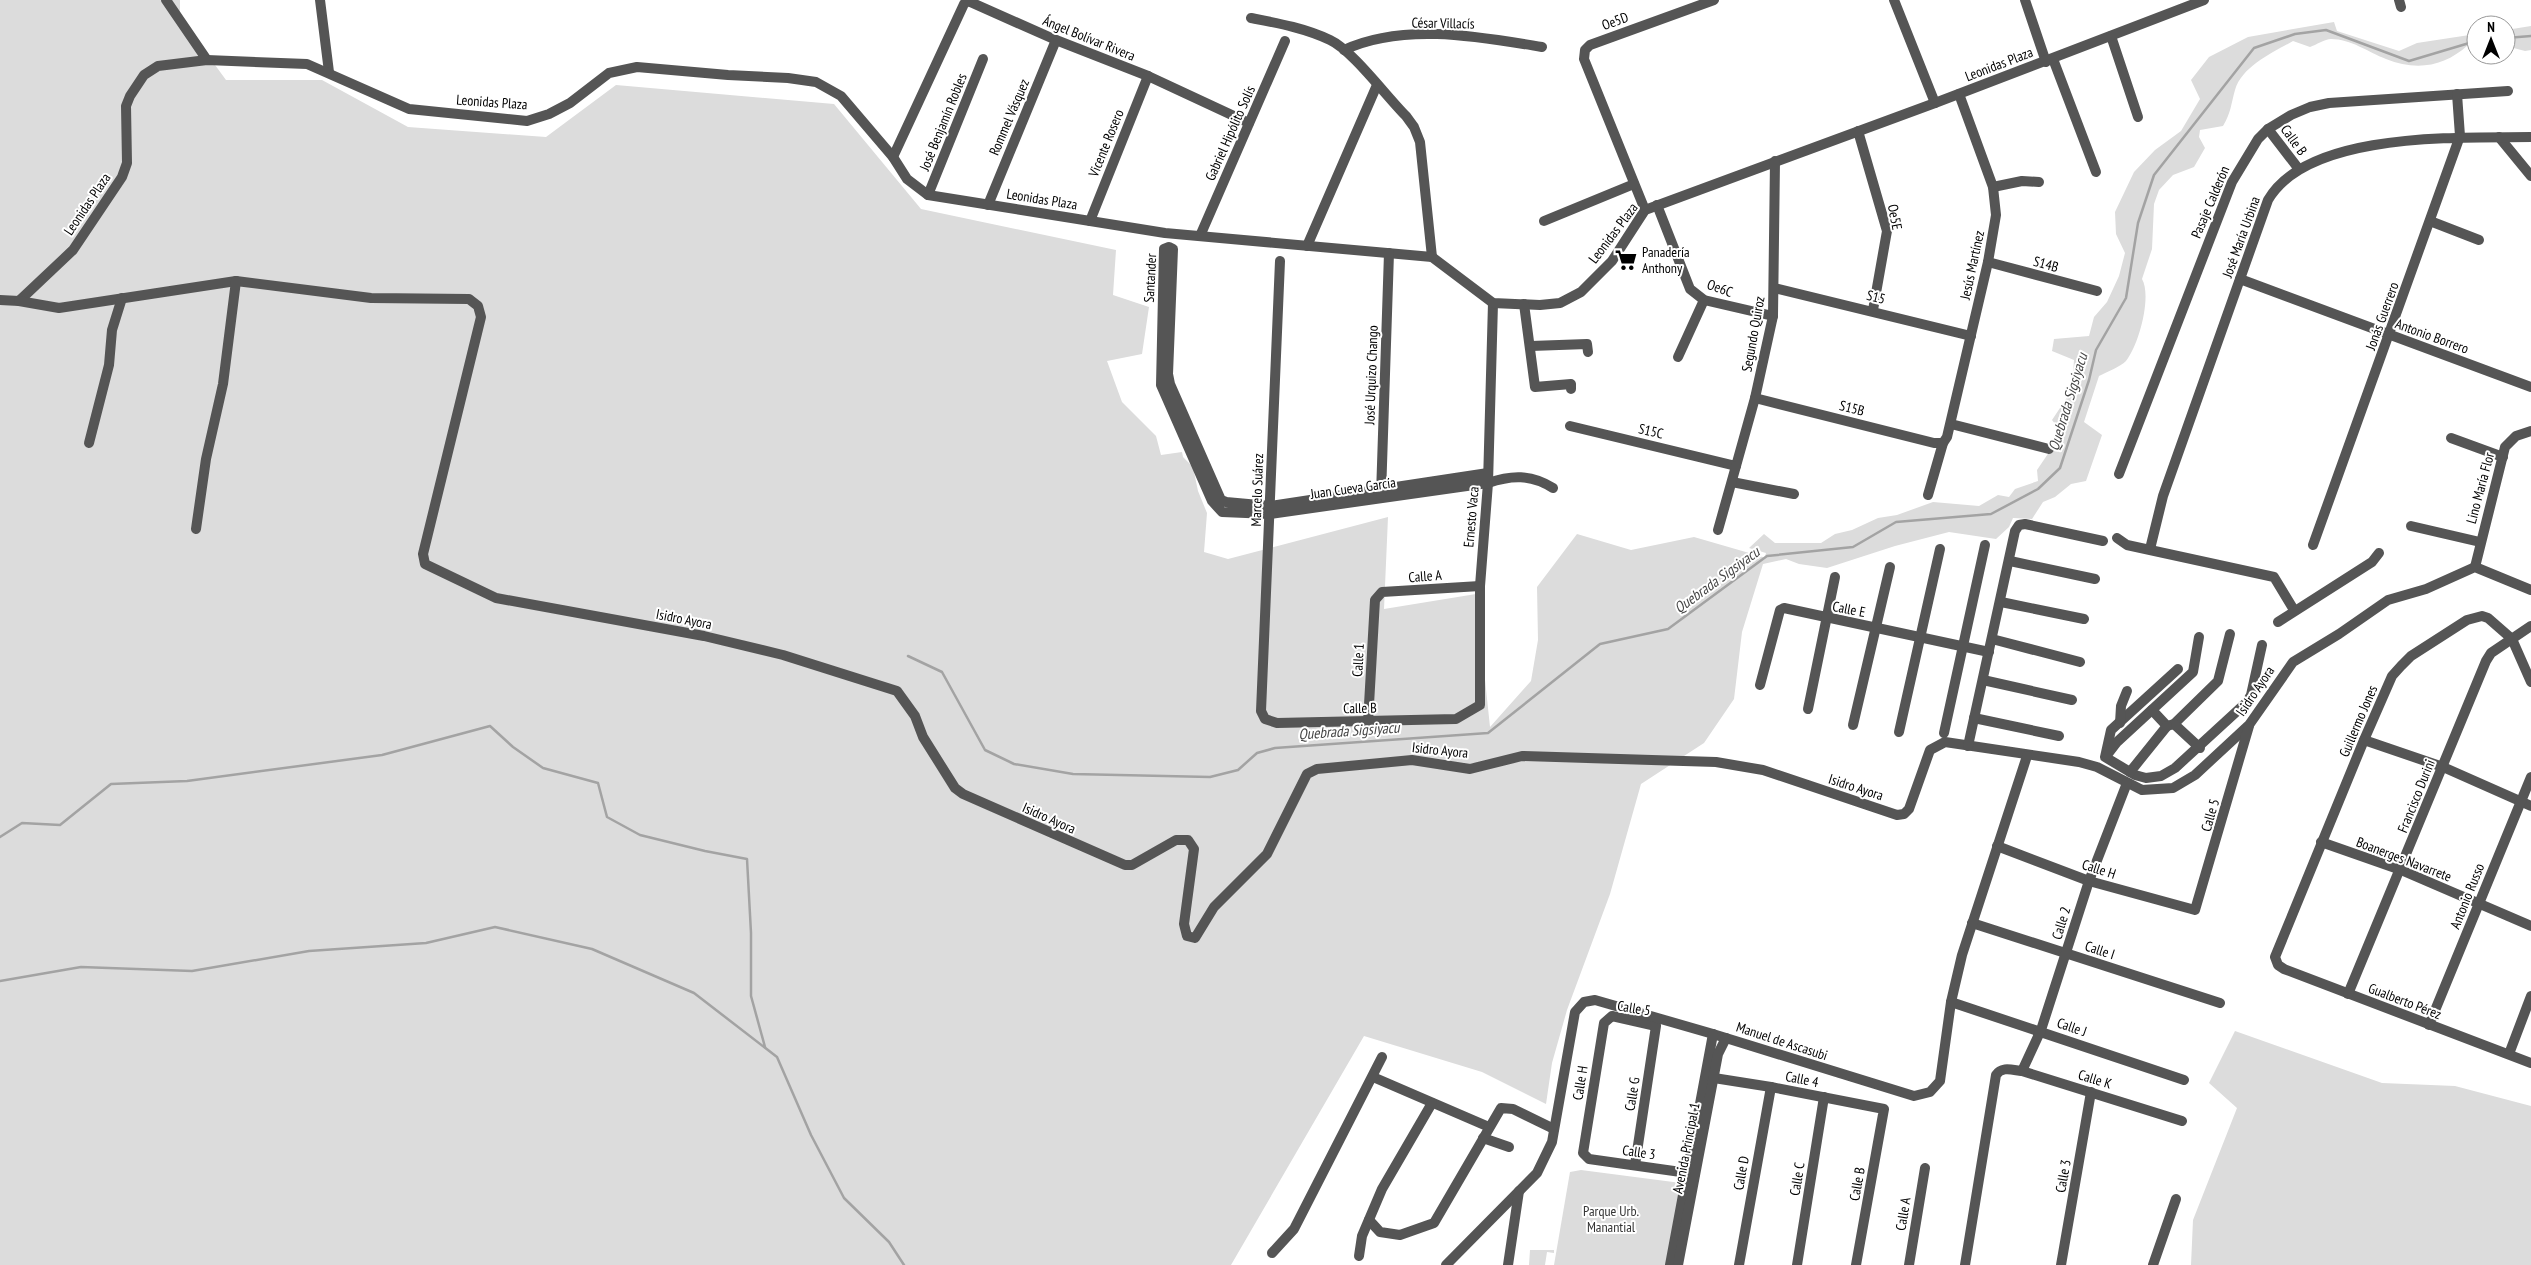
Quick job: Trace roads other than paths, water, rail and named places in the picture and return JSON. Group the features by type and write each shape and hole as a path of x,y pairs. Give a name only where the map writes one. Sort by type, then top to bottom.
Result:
{"street":[{"path":"166,0 207,60"},
{"path":"320,0 330,72"},
{"name":"Oe5D","path":"1634,184 1584,59 1584,50 1590,44 1714,0"},
{"path":"1894,0 1935,103"},
{"path":"2025,0 2096,172"},
{"name":"Leonidas Plaza","path":"1492,303 1560,303 1582,292 1612,261 1645,210 1959,94 2204,0"},
{"name":"Ángel Bolívar Rivera","path":"893,157 966,2 971,2 1056,40 1148,76 1249,123"},
{"path":"1251,18 1286,25 1330,40 1344,50 1406,116 1414,127 1420,142 1432,257 1492,303"},
{"name":"César Villacís","path":"1344,50 1360,43 1421,34 1468,36 1542,47"},
{"path":"2111,36 2138,117"},
{"name":"Rommel Vásquez","path":"988,205 1056,40"},
{"name":"Gabriel Hipólito Solís","path":"1200,236 1285,41"},
{"name":"José Benjamín Robles","path":"928,195 983,59"},
{"name":"Leonidas Plaza","path":"19,301 73,250 122,177 127,154 126,106 144,75 158,66 207,60 300,63 330,72 409,109 527,121 549,114 570,103 609,73 637,67 788,78 816,82 841,96 893,157 907,179 928,195 1165,233 1432,257"},
{"name":"Vicente Rosero","path":"1090,221 1148,76"},
{"path":"1306,246 1377,85"},
{"name":"Pasaje Calderón","path":"2119,474 2232,182 2258,139 2268,128 2291,115 2328,103 2508,91"},
{"name":"Jesús Martínez","path":"1928,495 1943,443 1948,437 1988,262 1996,215 1993,187 1959,94"},
{"name":"Jonás Guerrero","path":"2313,545 2460,136 2457,94"},
{"name":"Calle B","path":"2268,128 2298,168"},
{"name":"Oe5E","path":"1858,131 1887,231 1873,310"},
{"name":"José María Urbina","path":"2150,549 2163,496 2268,200 2283,180 2298,168 2325,156 2350,149 2460,136 2531,137"},
{"path":"2499,137 2531,176"},
{"name":"Segundo Quiroz","path":"1718,530 1755,398 1773,316 1775,161"},
{"path":"1993,187 2022,181 2039,182"},
{"path":"1544,221 1634,184 1645,210"},
{"name":"Oe6C","path":"1657,205 1690,289 1704,300 1773,316"},
{"path":"2430,221 2479,240"},
{"name":"Santander","path":"1169,247 1173,248 1168,374 1170,384 1224,507 1212,501 1161,385 1164,249 1169,247"},
{"name":"José Urquizo Chango","path":"1381,493 1389,253"},
{"name":"Marcelo Suárez","path":"1265,719 1261,711 1280,261"},
{"name":"S14B","path":"1988,262 2097,291"},
{"name":"Antonio Borrero","path":"2240,279 2531,387"},
{"path":"0,300 19,301 59,308 236,282 223,384 206,459 196,529"},
{"name":"Isidro Ayora","path":"236,282 371,298 464,298 478,306 481,317 423,554 425,564 496,598 704,636 783,655 897,691 915,716 923,737 955,788 963,794 1125,865 1132,865 1176,840 1188,840 1194,849 1184,924 1187,936 1196,938 1214,907 1267,854 1307,774 1317,769 1412,760 1470,769 1522,756 1716,762 1763,770 1897,815 1904,814 1909,809 1930,750 1945,742 2027,756 2079,762 2097,767 2142,790 2172,788 2195,775 2249,725 2293,662 2339,634 2388,600 2426,589 2476,567"},
{"name":"S15","path":"1774,288 1873,310 1971,336"},
{"path":"89,443 109,365 112,330 122,298"},
{"path":"1678,358 1704,300"},
{"name":"Ernesto Vaca","path":"1456,719 1480,706 1480,586 1488,478 1492,303"},
{"path":"1524,304 1535,387 1571,384 1571,389"},
{"path":"1531,346 1587,344 1588,352"},
{"name":"S15B","path":"1755,398 1934,443 1943,443"},
{"path":"1951,424 2048,449"},
{"name":"S15C","path":"1570,426 1736,466"},
{"name":"Lino María Flor","path":"2476,567 2480,542 2503,457 2510,440 2531,431"},
{"path":"2451,438 2503,457"},
{"name":"Juan Cueva García","path":"1224,507 1270,510 1488,478 1525,476 1543,481 1553,488"},
{"path":"1732,482 1794,494"},
{"path":"1968,746 2010,561 2015,531 2018,526 2025,524 2103,541"},
{"path":"2411,526 2480,542"},
{"path":"2117,538 2126,545 2274,576 2294,610"},
{"path":"1944,733 1985,545"},
{"path":"1899,732 1940,549"},
{"path":"2278,622 2294,610 2372,562 2379,553"},
{"path":"2010,561 2095,579"},
{"path":"1853,725 1890,567"},
{"path":"2476,567 2531,590"},
{"path":"1808,709 1834,577"},
{"name":"Calle A","path":"1375,600 1382,592 1480,586"},
{"name":"Calle 1","path":"1368,722 1375,600"},
{"path":"2001,602 2084,619"},
{"name":"Calle E","path":"1760,684 1780,610 1784,608 1827,619 1989,652"},
{"name":"Guillermo Jones","path":"2275,957 2321,842 2392,676 2411,656 2467,620 2476,617 2488,618 2512,638 2531,682"},
{"name":"Francisco Durini","path":"2348,994 2486,660 2491,653 2531,626"},
{"path":"2130,772 2171,725 2218,681 2230,634"},
{"path":"2097,767 2117,742 2193,672 2199,636"},
{"path":"1992,640 2080,662"},
{"path":"2105,757 2130,772 2146,778 2161,776 2176,768 2200,748 2248,700 2262,645"},
{"path":"2105,757 2109,733 2178,669"},
{"path":"1983,680 2072,700"},
{"path":"2120,723 2121,706 2127,691"},
{"path":"2152,710 2200,748"},
{"path":"1974,718 2059,736"},
{"name":"Calle B","path":"1265,719 1277,723 1456,719"},
{"name":"Calle 5","path":"2195,910 2249,725"},
{"path":"2364,740 2443,767 2531,806"},
{"name":"Manuel de Ascasubi","path":"1446,1265 1537,1174 1545,1160 1552,1142 1574,1012 1584,1002 1595,1000 1914,1096 1930,1092 1940,1081 1951,1002 1972,923 2027,756"},
{"name":"Antonio Russo","path":"2429,1025 2531,777"},
{"name":"Calle 2","path":"2022,1071 2041,1030 2089,881 2127,783"},
{"name":"Boanerges Navarrete","path":"2321,842 2400,870 2531,926"},
{"name":"Calle H","path":"1997,846 2089,881 2195,910"},
{"name":"Calle I","path":"1972,923 2220,1003"},
{"name":"Gualberto Pérez","path":"2275,957 2278,965 2284,969 2531,1063"},
{"path":"2509,1054 2531,996"},
{"name":"Calle J","path":"1951,1002 2041,1030 2184,1080"},
{"name":"Calle 5","path":"1607,1018 1612,1016 1656,1026"},
{"name":"Calle H","path":"1583,1152 1607,1018"},
{"name":"Calle G","path":"1635,1165 1656,1026"},
{"path":"1670,1265 1691,1173 1713,1034"},
{"name":"Avenida Principal 1","path":"1678,1265 1691,1173 1718,1054 1726,1038"},
{"path":"1272,1253 1294,1229 1374,1077 1382,1057"},
{"name":"Calle K","path":"1965,1265 1996,1075 1999,1071 2005,1069 2022,1071 2182,1121"},
{"path":"1374,1077 1489,1127"},
{"name":"Calle 4","path":"1714,1078 1771,1086 1884,1109"},
{"name":"Calle D","path":"1739,1265 1771,1086"},
{"name":"Calle 3","path":"2061,1265 2091,1092"},
{"name":"Calle C","path":"1797,1265 1824,1097"},
{"path":"1359,1256 1362,1236 1382,1189 1432,1103"},
{"path":"1369,1220 1380,1232 1400,1235 1434,1223 1501,1108 1507,1108 1554,1129"},
{"name":"Calle B","path":"1856,1265 1884,1109"},
{"path":"1483,1138 1510,1147"},
{"name":"Calle 3","path":"1583,1152 1589,1159 1691,1173"},
{"name":"Calle A","path":"1909,1265 1925,1168"},
{"path":"1508,1265 1520,1191"},
{"path":"2153,1265 2176,1199"}],"waterway":[{"name":"Quebrada Sigsiyacu","path":"908,656 942,672 985,750 1014,764 1073,774 1210,777 1238,770 1257,753 1275,748 1488,733 1600,644 1668,629 1767,556 1853,547 1896,522 1991,514 2038,489 2060,468 2089,380 2096,350 2126,298 2138,223 2154,175 2254,48 2295,34 2326,30 2409,61 2466,44"},
{"name":"Quebrada Sigsiyacu","path":"2516,37 2531,36"},
{"path":"0,837 22,823 60,825 111,784 187,781 382,755 490,726 513,747 543,768 598,783 607,817 640,835 747,859 751,933 751,996 765,1047"},
{"path":"0,981 81,967 192,971 309,951 426,943 495,927 592,949 694,993 777,1057 811,1135 844,1198 889,1242 904,1265"}],"place":[{"name":"Panadería Anthony","path":"1626,260"}],"park label":[{"name":"Parque Urb. Manantial","path":"1611,1220"}]}
